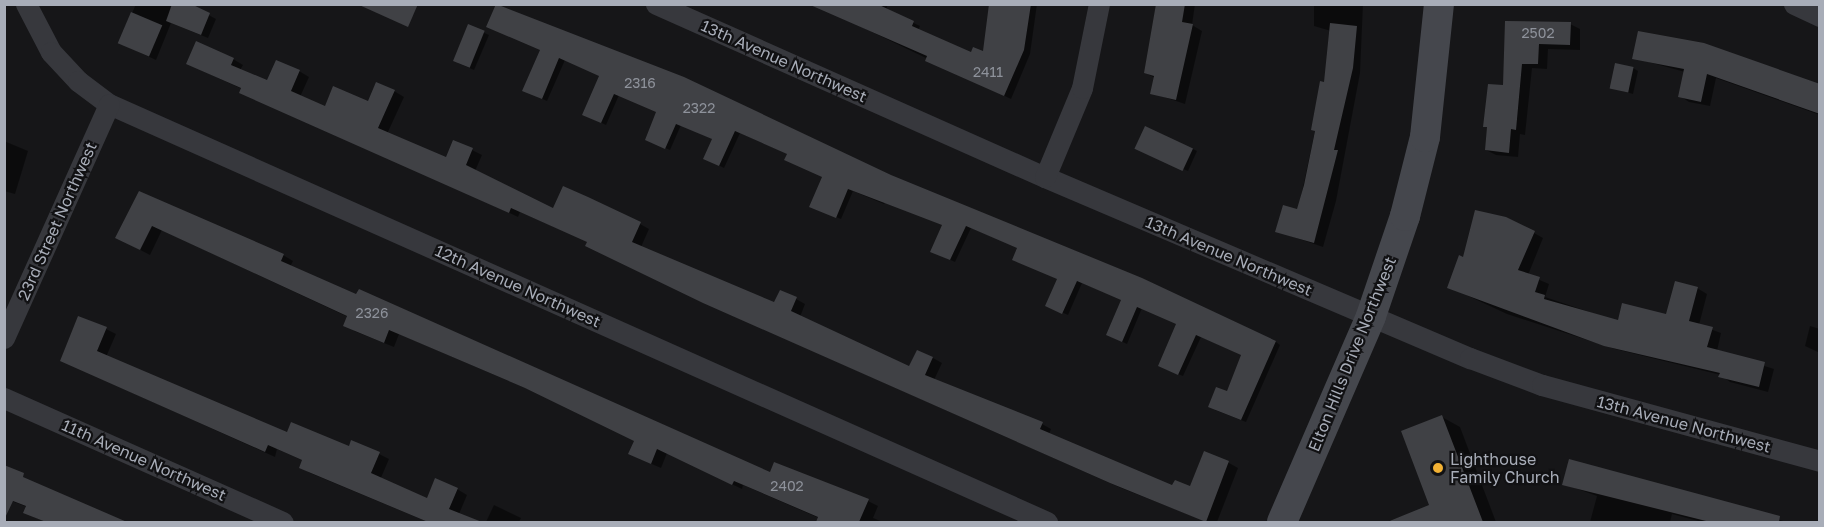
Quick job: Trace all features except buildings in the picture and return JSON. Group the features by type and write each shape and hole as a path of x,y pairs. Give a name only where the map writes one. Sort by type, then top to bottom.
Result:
{"main road":[{"name":"Elton Hills Drive Northwest","path":"1282,522 1371,316 1405,216 1425,137 1438,4"}],"street":[{"name":"12th Avenue Northwest","path":"27,4 51,52 78,81 109,104 1047,522"},
{"name":"13th Avenue Northwest","path":"656,4 1045,177 1371,316 1542,384 1820,461"},
{"path":"1045,177 1082,88 1099,4"},
{"path":"1794,4 1820,16"},
{"name":"23rd Street Northwest","path":"4,338 109,104"},
{"name":"11th Avenue Northwest","path":"4,398 284,522"}],"place":[{"name":"Lighthouse Family Church","path":"1438,468"}]}
